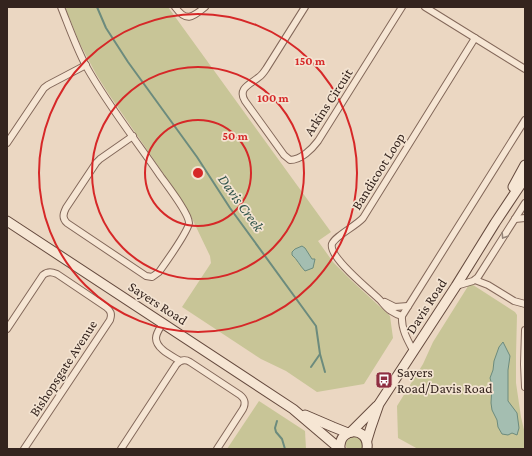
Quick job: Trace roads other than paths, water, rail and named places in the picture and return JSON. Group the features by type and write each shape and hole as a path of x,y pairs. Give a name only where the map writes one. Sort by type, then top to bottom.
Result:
{"main road":[{"name":"Davis Road","path":"495,222 525,165"},
{"name":"Davis Road","path":"367,444 370,427 380,404 456,286 495,222 525,178"},
{"name":"Sayers Road","path":"7,221 293,409 340,449"},
{"name":"Davis Road","path":"340,449 342,438 380,404"},
{"name":"Sayers Road","path":"293,409 328,426 360,433 364,436 367,444"},
{"path":"367,444 375,449"}],"street":[{"path":"61,7 86,65 107,99 133,136 176,199 189,221 188,227 159,272 152,277 146,276 64,221 63,216 66,208 96,163 133,136"},
{"path":"175,7 182,15 189,17 204,7"},
{"name":"Arkins Circuit","path":"305,7 266,70 260,77 244,88 242,93 245,101 290,160 296,159 311,149 318,141 402,7"},
{"path":"425,7 525,69"},
{"name":"Bandicoot Loop","path":"402,316 391,311 345,268 334,254 332,248 333,243 338,237 360,222 363,218 475,38"},
{"path":"7,143 44,88 86,65"},
{"path":"414,352 403,330 401,322 402,316 525,120"},
{"path":"456,286 475,280 482,272 524,208"},
{"path":"515,220 525,218"},
{"name":"Bishopsgate Avenue","path":"7,329 40,279 45,273 48,272 54,273 106,307 110,312 111,317 24,449"},
{"path":"482,272 488,284"},
{"path":"475,280 488,284 514,301 525,304"},
{"name":"Bandicoot Loop","path":"380,300 395,307 408,306"},
{"path":"163,323 156,335 156,340 161,348 180,361 185,360 190,362 244,399 245,404 243,409 217,449"},
{"path":"525,330 525,387"},
{"path":"121,449 173,369 180,361"}],"waterway":[{"name":"Davis Creek","path":"97,7 106,28 128,62 197,157 230,208 316,326 320,354 325,372"},
{"name":"Davis Creek","path":"311,367 320,354"},
{"name":"Davis Creek","path":"277,421 275,428 276,432 282,439 285,449"}],"place":[{"name":"Sayers Road/Davis Road","path":"384,380"}]}
